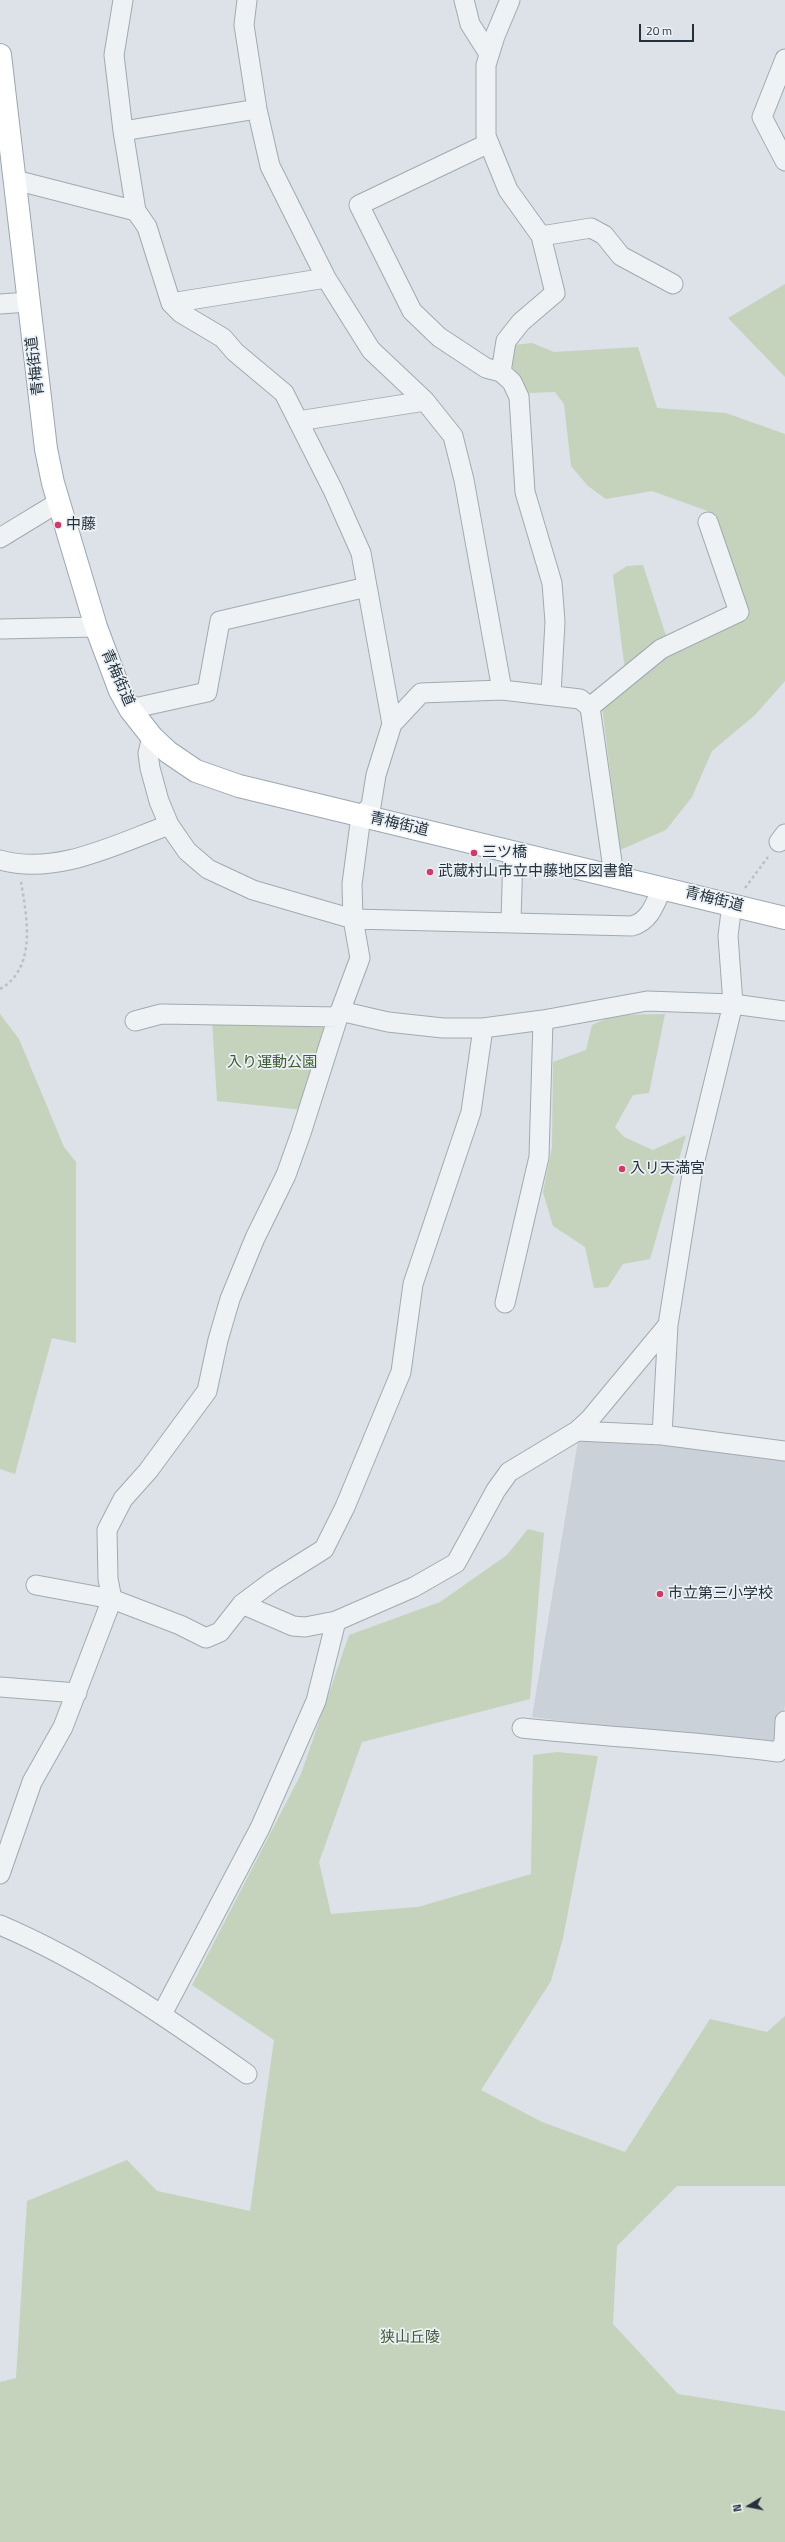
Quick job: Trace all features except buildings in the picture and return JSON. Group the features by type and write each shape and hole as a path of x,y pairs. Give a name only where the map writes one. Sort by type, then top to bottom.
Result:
{"main road":[{"name":"青梅街道","path":"0,55 46,449 59,502 96,627 114,676 130,709 152,737 180,761 211,778 361,816 732,904 785,918"}],"street":[{"path":"123,0 114,55 123,131 136,211 147,227 170,303 181,313 223,338 235,352 284,393 333,490 361,553 392,724"},
{"path":"246,0 244,25 257,109 270,166 326,278 371,350 425,401 453,436 464,480 502,690"},
{"path":"464,0 470,24 489,54"},
{"path":"501,372 506,341 521,322 556,293 541,236 508,190 486,136 486,65 510,0"},
{"path":"785,59 762,117 785,161"},
{"path":"123,131 257,109"},
{"path":"489,143 359,206 412,311 439,337 486,368 501,372 512,382 519,397 525,492 552,583 555,622 551,694"},
{"path":"15,180 136,211"},
{"path":"541,236 591,228 604,235 622,256 673,284"},
{"path":"170,303 326,278"},
{"path":"0,304 28,302"},
{"path":"298,421 425,401"},
{"path":"0,538 59,502"},
{"path":"590,707 661,649 739,612 708,522"},
{"path":"130,709 207,692 220,621 367,587"},
{"path":"0,629 96,627"},
{"path":"0,1874 32,1782 63,1727 112,1599 108,1579 107,1530 123,1499 148,1471 207,1391 225,1312 255,1238 286,1175 339,1014 360,958 353,919 352,884 361,816 371,806 376,775 392,724 421,693 502,690 551,694 580,699 590,707 614,876"},
{"path":"152,737 148,753 150,768 159,801 169,825 186,851 208,870 253,890 353,919 511,921 632,926 640,924 648,918 662,888"},
{"path":"0,860 19,865 61,862 169,825"},
{"path":"511,921 513,852"},
{"path":"662,1435 668,1325 693,1168 733,1004 728,936 732,904"},
{"path":"135,1021 156,1010 339,1014 388,1022 443,1028 483,1028 543,1020 647,1001 733,1004 785,1011"},
{"path":"505,1304 539,1157 543,1020"},
{"path":"36,1585 112,1599 180,1625 206,1638 220,1632 242,1604 272,1581 324,1549 345,1508 401,1372 413,1284 471,1112 483,1028"},
{"path":"242,1604 293,1626 305,1627 336,1621 414,1587 456,1563 496,1490 510,1472 577,1431 668,1325"},
{"path":"577,1431 662,1435 785,1452"},
{"path":"162,2014 260,1828 316,1701 336,1621"},
{"path":"0,1687 77,1693"},
{"path":"522,1728 627,1739 705,1743 778,1752 784,1743 785,1721"},
{"path":"0,1925 77,1962 162,2014 247,2074"}],"path":[{"path":"732,904 782,838"},
{"path":"0,989 8,985 22,967 26,954 24,906 19,865"}],"shaded area":[{"path":"578,1441 659,1445 785,1461 785,1705 776,1748 532,1717"}],"green space":[{"path":"785,284 785,377 728,318"},
{"path":"532,343 554,352 638,347 657,408 726,413 785,434 785,681 755,715 712,751 692,797 666,830 620,850 602,707 627,687 613,575 627,566 643,565 672,654 746,614 716,514 652,491 606,499 588,486 571,466 564,404 555,392 529,393 512,367 515,345"},
{"path":"0,1014 19,1039 64,1147 76,1162 76,1343 52,1338 15,1474 0,1469"},
{"path":"665,1014 649,1093 633,1095 615,1127 624,1137 653,1150 686,1135 650,1259 623,1264 608,1287 594,1288 585,1247 553,1226 543,1192 552,1147 553,1062 586,1050 592,1025 615,1015"},
{"name":"入り運動公園","path":"212,1020 326,1021 329,1029 303,1110 217,1101"},
{"name":"狭山丘陵","path":"528,1529 544,1533 530,1699 362,1742 319,1862 331,1914 418,1907 531,1874 533,1755 557,1752 598,1756 563,1938 551,1981 481,2090 542,2122 625,2152 710,2019 767,2032 785,2016 785,2186 677,2186 617,2246 613,2324 678,2394 785,2411 785,2542 0,2542 0,2382 16,2378 27,2201 127,2160 157,2191 250,2211 274,2040 192,1985 301,1774 349,1635 440,1602 507,1555"}],"place":[{"name":"中藤","path":"58,525"},
{"name":"三ツ橋","path":"474,853"},
{"name":"武蔵村山市立中藤地区図書館","path":"430,872"},
{"name":"入リ天満宮","path":"622,1169"},
{"name":"市立第三小学校","path":"660,1594"}]}
